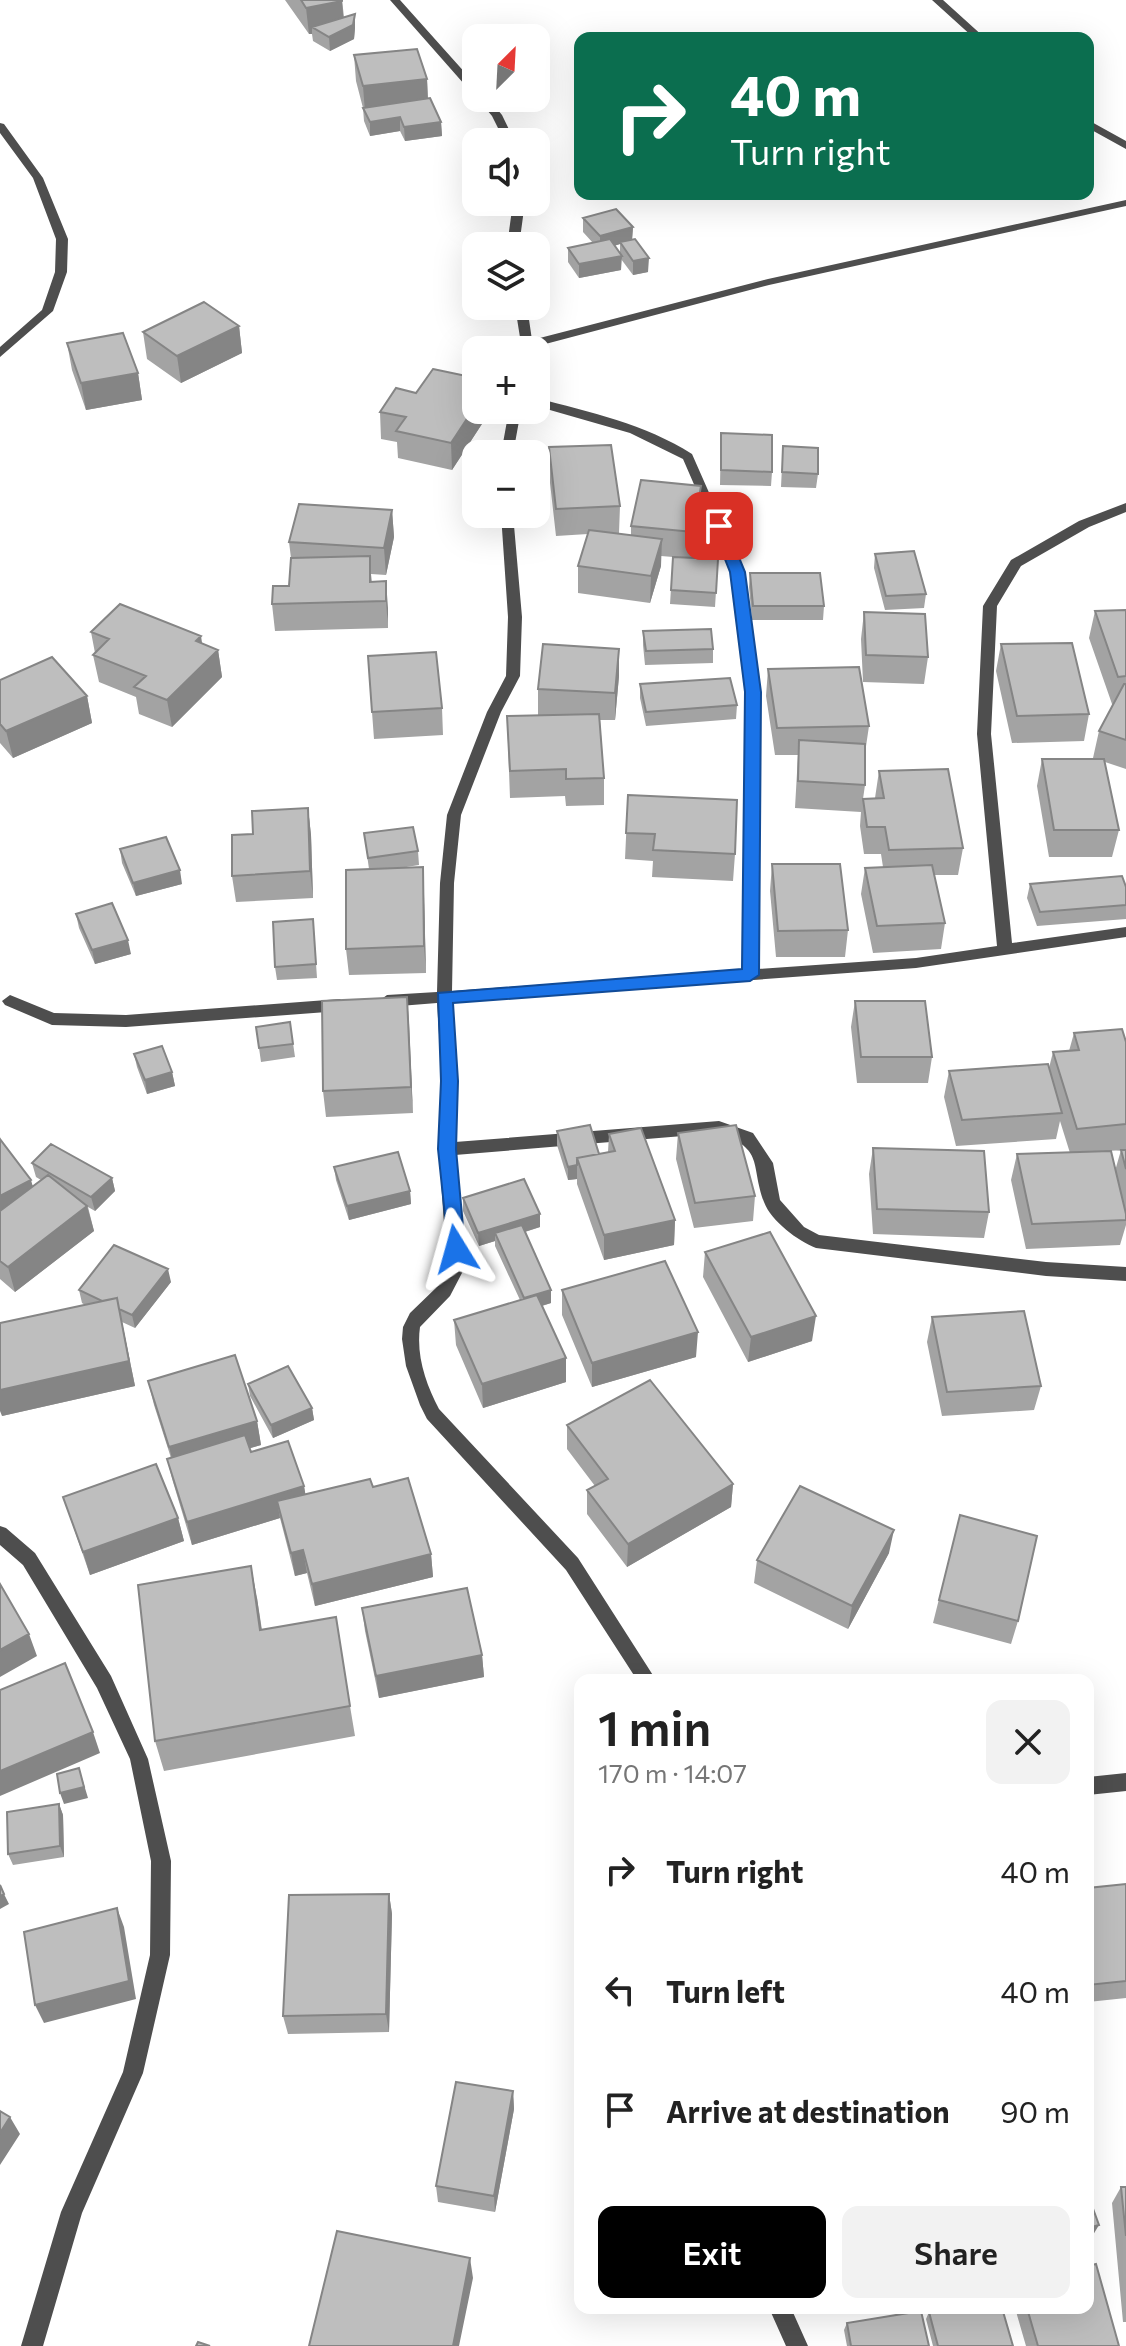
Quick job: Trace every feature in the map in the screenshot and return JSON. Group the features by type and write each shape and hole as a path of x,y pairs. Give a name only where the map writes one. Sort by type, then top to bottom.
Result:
{"street":[{"path":"395,0 462,75"},
{"path":"937,0 973,32"},
{"path":"0,126 38,178 62,239 61,272 47,311 0,353"},
{"path":"1094,127 1126,146"},
{"path":"550,342 782,279 1126,203"},
{"path":"550,406 672,445 688,457 738,572 753,692 750,975"},
{"path":"1005,951 984,734 990,606 1016,563 1084,524 1126,507"},
{"path":"508,528 515,617 513,676 494,712 454,815 447,883 444,997 450,1081 447,1149 455,1271 451,1285 413,1321 411,1340 417,1386 433,1414 572,1564 643,1674"},
{"path":"10,1001 52,1019 126,1021 916,963 1126,932"},
{"path":"447,1149 719,1127 747,1137 765,1163 772,1202 798,1232 816,1241 1046,1269 1126,1274"},
{"path":"0,1534 29,1559 104,1682 139,1759 161,1861 160,1955 133,2073 72,2212 32,2346"},
{"path":"1094,1785 1126,1782"},
{"path":"783,2314 797,2346"}],"building":[{"path":"301,0 342,0 342,1 306,8"},
{"path":"355,14 353,25 329,37 312,27"},
{"path":"417,49 427,79 363,86 354,55"},
{"path":"430,98 441,122 404,127 400,117 370,122 363,108"},
{"path":"616,209 633,227 600,236 583,218"},
{"path":"610,239 622,256 579,264 568,248"},
{"path":"635,239 649,258 633,261 620,242"},
{"path":"204,302 239,326 177,356 143,332"},
{"path":"123,333 138,373 81,383 67,343"},
{"path":"433,369 462,375 464,424 451,443 396,431 406,417 380,412 396,388 416,393"},
{"path":"721,433 772,435 772,472 721,470"},
{"path":"611,445 620,506 556,509 550,447"},
{"path":"783,446 818,448 818,474 782,472"},
{"path":"641,480 701,486 693,532 631,526"},
{"path":"299,504 392,510 384,548 289,542"},
{"path":"589,530 662,539 651,576 578,566"},
{"path":"914,551 926,594 886,596 875,554"},
{"path":"370,556 370,582 386,581 386,601 272,604 273,586 289,586 291,558"},
{"path":"673,557 718,559 716,593 671,590"},
{"path":"750,573 820,573 824,606 753,606"},
{"path":"120,604 201,636 196,641 218,650 167,700 134,687 146,676 93,655 109,639 91,632"},
{"path":"1126,610 1126,676 1118,677 1095,611"},
{"path":"864,612 925,614 928,657 866,655"},
{"path":"711,629 713,649 646,651 643,631"},
{"path":"1072,643 1089,714 1017,716 1001,644"},
{"path":"543,644 619,649 615,693 538,689"},
{"path":"436,652 442,708 372,712 368,656"},
{"path":"52,657 87,696 6,731 0,724 0,680"},
{"path":"859,667 869,726 777,728 768,669"},
{"path":"730,678 737,705 646,712 640,684"},
{"path":"1126,684 1126,740 1099,731"},
{"path":"599,714 604,778 566,779 566,769 510,771 507,716"},
{"path":"799,740 865,744 865,785 798,781"},
{"path":"1042,759 1104,759 1119,830 1054,830"},
{"path":"948,769 963,848 889,850 885,827 867,827 863,799 884,798 879,771"},
{"path":"628,795 737,800 735,854 653,850 655,834 626,833"},
{"path":"308,808 310,871 232,876 232,835 253,834 252,811"},
{"path":"413,827 418,851 368,858 364,833"},
{"path":"166,837 180,870 133,883 120,849"},
{"path":"772,864 840,864 848,930 778,931"},
{"path":"932,865 945,923 877,926 865,868"},
{"path":"423,867 424,946 346,949 346,870"},
{"path":"1122,876 1126,887 1126,905 1040,912 1030,884"},
{"path":"112,903 128,940 92,950 76,914"},
{"path":"313,919 316,964 275,967 273,922"},
{"path":"407,997 411,1087 323,1091 322,1001"},
{"path":"855,1001 925,1001 932,1057 861,1057"},
{"path":"290,1022 293,1044 259,1048 256,1027"},
{"path":"1122,1029 1126,1042 1126,1124 1077,1129 1053,1052 1079,1050 1074,1033"},
{"path":"162,1046 172,1072 145,1080 134,1054"},
{"path":"1048,1064 1062,1113 962,1120 949,1071"},
{"path":"590,1125 599,1154 577,1158 577,1165 568,1167 557,1131"},
{"path":"736,1125 755,1196 695,1203 678,1133"},
{"path":"641,1128 675,1220 604,1235 577,1158 615,1151 609,1134"},
{"path":"0,1139 31,1180 0,1196"},
{"path":"51,1144 112,1178 91,1197 32,1163"},
{"path":"873,1148 984,1151 989,1212 877,1209"},
{"path":"1121,1150 1126,1150 1126,1169"},
{"path":"1111,1151 1126,1220 1032,1224 1017,1154"},
{"path":"398,1152 410,1191 347,1206 334,1167"},
{"path":"48,1175 87,1206 8,1267 0,1261 0,1211"},
{"path":"524,1179 540,1214 478,1233 463,1198"},
{"path":"522,1225 551,1290 524,1298 495,1233"},
{"path":"770,1232 816,1316 751,1337 705,1252"},
{"path":"114,1245 168,1269 132,1315 119,1309 117,1298 102,1301 79,1290"},
{"path":"665,1261 698,1332 592,1363 562,1290"},
{"path":"537,1295 566,1358 482,1384 454,1320"},
{"path":"117,1298 129,1361 0,1390 0,1323"},
{"path":"1024,1311 1041,1386 947,1392 932,1317"},
{"path":"235,1355 257,1421 169,1447 148,1381"},
{"path":"288,1366 312,1408 271,1425 248,1384"},
{"path":"650,1380 733,1484 628,1544 587,1490 608,1479 567,1425"},
{"path":"245,1435 251,1452 288,1441 304,1486 187,1522 167,1459"},
{"path":"156,1464 178,1518 83,1552 63,1497"},
{"path":"408,1478 431,1554 312,1584 303,1550 291,1553 277,1501 370,1479 373,1487"},
{"path":"800,1486 894,1530 852,1606 757,1560"},
{"path":"960,1515 1037,1536 1018,1621 939,1600"},
{"path":"251,1566 260,1630 336,1617 350,1706 155,1741 138,1585"},
{"path":"0,1584 29,1634 0,1650"},
{"path":"467,1588 482,1655 376,1676 362,1608"},
{"path":"65,1663 93,1732 0,1771 0,1690"},
{"path":"79,1768 84,1787 60,1793 57,1774"},
{"path":"59,1804 60,1846 8,1854 7,1812"},
{"path":"1126,1884 1126,1981 1094,1984 1094,1887"},
{"path":"389,1894 386,2014 283,2016 289,1895"},
{"path":"117,1908 129,1981 35,2005 24,1932"},
{"path":"456,2082 513,2091 494,2196 436,2186"},
{"path":"0,2111 10,2117 0,2133"},
{"path":"1121,2187 1126,2187 1126,2236"},
{"path":"337,2231 470,2258 453,2346 309,2346"},
{"path":"1094,2264 1119,2346 1038,2346 1029,2314 1094,2314"},
{"path":"922,2314 929,2346 851,2346 847,2323"},
{"path":"930,2314 1004,2314 1013,2346 938,2346"}],"route":[{"path":"456,1249 451,1223 447,1149 450,1081 444,997 750,975 753,692 738,572 719,526"}]}
